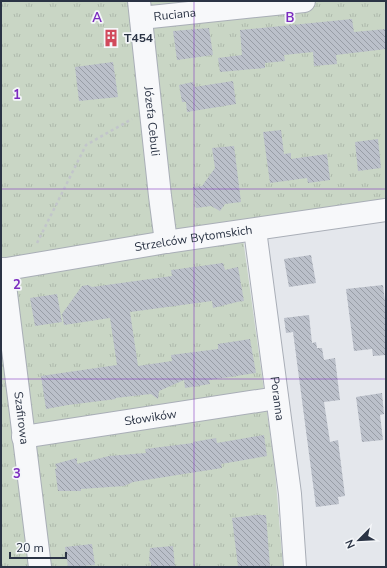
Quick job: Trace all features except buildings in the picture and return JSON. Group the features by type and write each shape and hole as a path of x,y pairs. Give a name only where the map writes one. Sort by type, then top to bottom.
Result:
{"street":[{"name":"Ruciana","path":"140,10 304,1"},
{"name":"Józefa Cebuli","path":"140,10 166,242"},
{"name":"Strzelców Bytomskich","path":"2,269 166,242 386,210"},
{"name":"Poranna","path":"255,230 290,494 295,567"},
{"name":"Szafirowa","path":"2,269 40,567"},
{"name":"Słowików","path":"23,437 277,398"}],"path":[{"path":"36,244 86,145 133,118"}],"green space":[{"path":"1,1 386,1 386,203 241,224 275,470 283,567 1,567"}],"place":[{"name":"T454","path":"111,38"}]}
